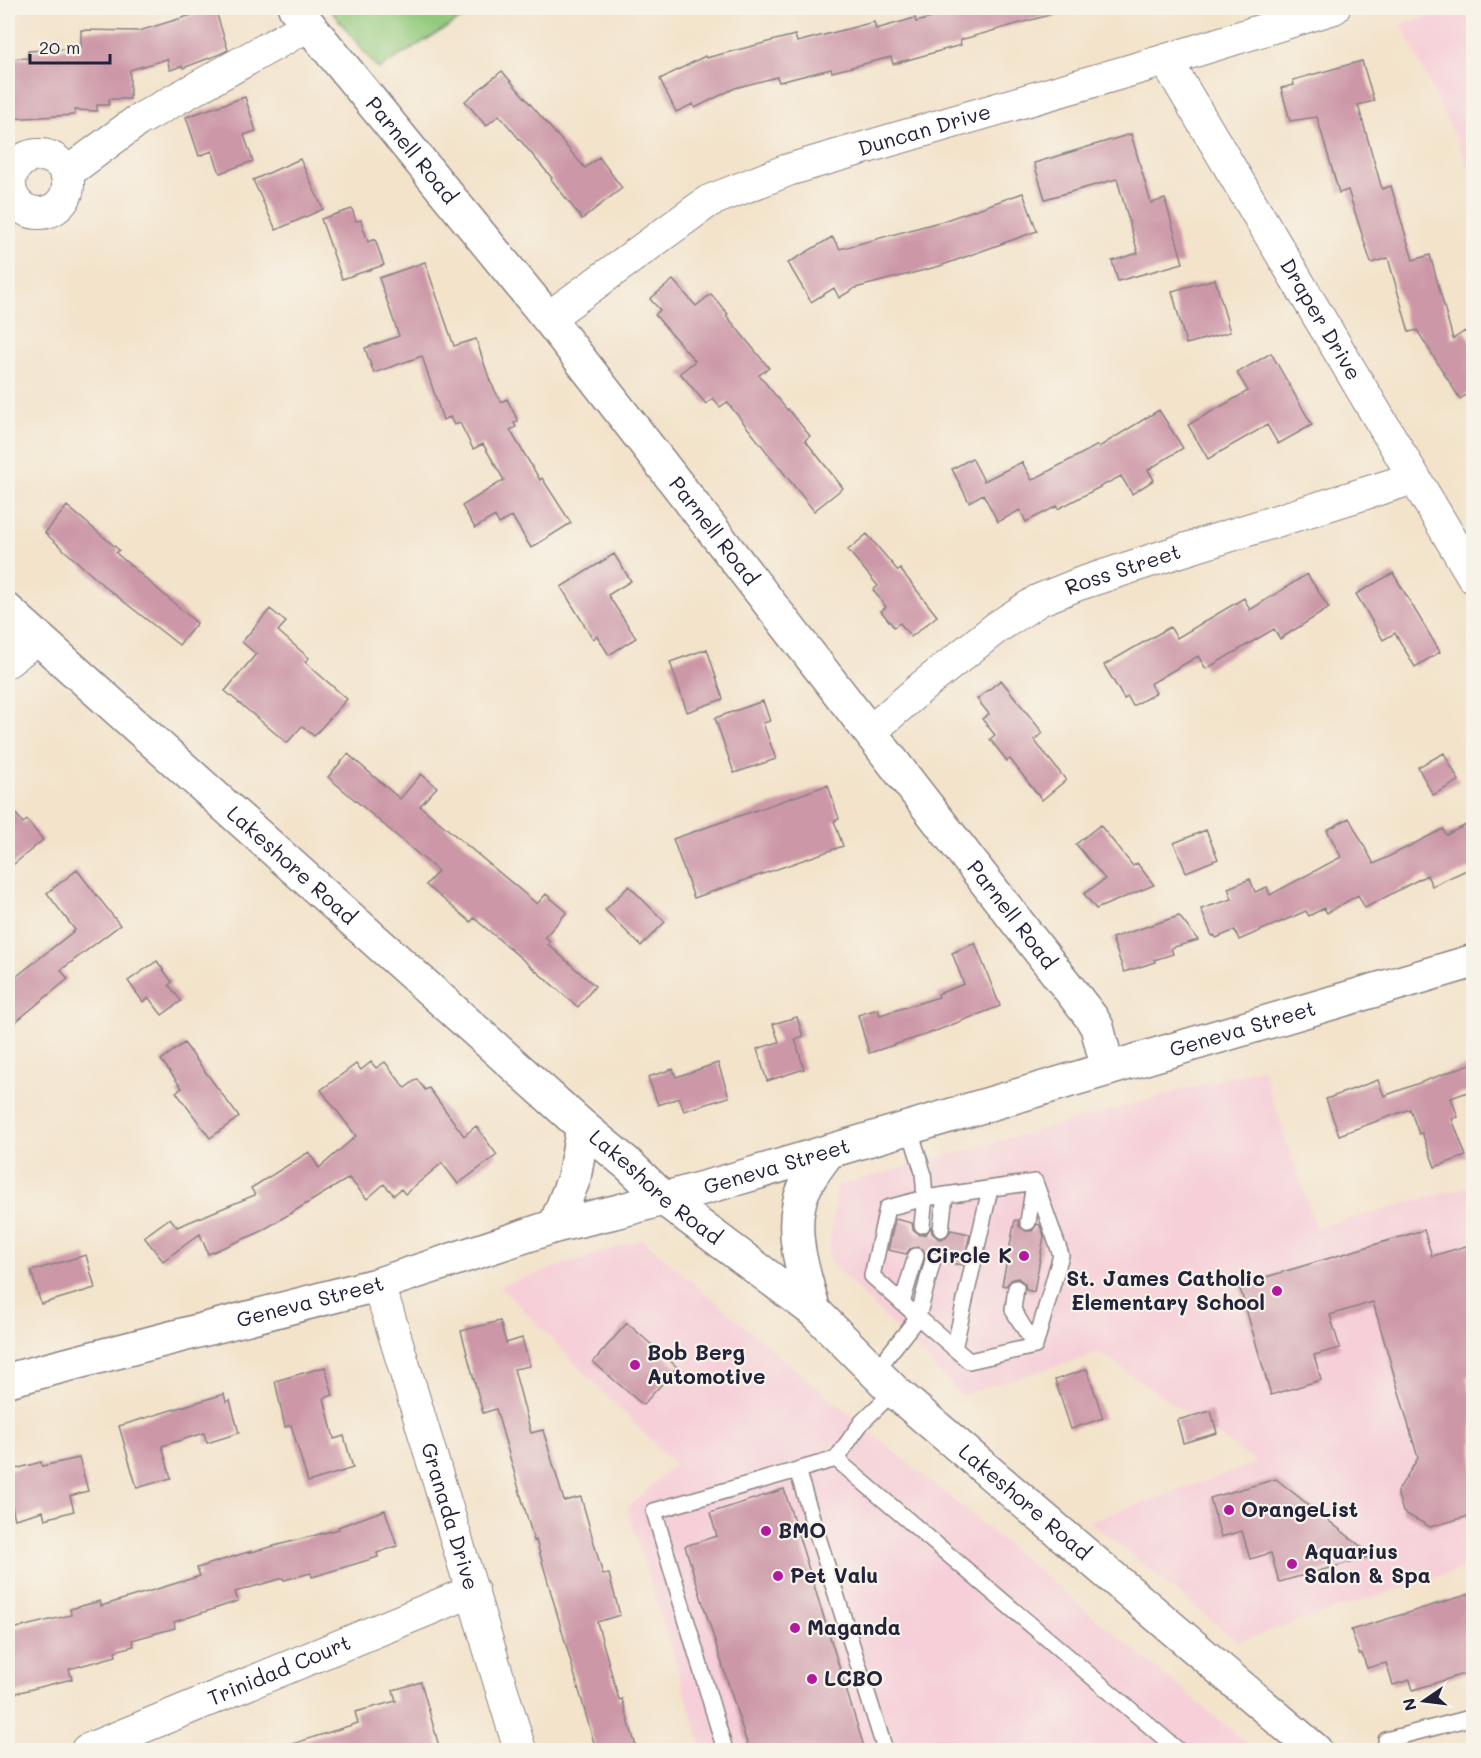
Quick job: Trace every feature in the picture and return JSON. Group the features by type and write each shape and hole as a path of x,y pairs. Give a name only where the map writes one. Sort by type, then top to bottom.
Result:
{"main road":[{"name":"Parnell Road","path":"302,16 548,318 1091,1017 1097,1027 1108,1069"},
{"name":"Lakeshore Road","path":"8,611 583,1127 629,1164 663,1198 814,1311 884,1381 1316,1750"},
{"name":"Geneva Street","path":"8,1380 376,1285 555,1226 619,1211 829,1151 1473,961"},
{"path":"555,1226 574,1178 583,1127"},
{"path":"814,1311 796,1232 799,1203 811,1175 829,1151"}],"street":[{"name":"Duncan Drive","path":"548,318 575,296 709,201 788,170 1166,60 1334,8"},
{"path":"67,173 137,121 302,16"},
{"name":"Draper Drive","path":"1166,60 1473,578"},
{"name":"Ross Street","path":"870,732 996,628 1039,600 1079,584 1414,478"},
{"path":"8,661 38,637"},
{"name":"Granada Drive","path":"376,1285 387,1310 520,1750"},
{"name":"Trinidad Court","path":"87,1750 473,1591"}],"lane":[{"path":"909,1127 923,1172 925,1198 922,1225"},
{"path":"1035,1182 925,1198 887,1208 872,1276 969,1361 1035,1346"},
{"path":"1028,1222 1035,1182"},
{"path":"1035,1182 1061,1255 1035,1346"},
{"path":"954,1348 990,1189"},
{"path":"940,1228 945,1195"},
{"path":"902,1303 916,1256"},
{"path":"725,1750 654,1511 836,1459 862,1422 918,1317 933,1260"},
{"path":"1017,1288 1013,1310 1035,1346"},
{"path":"836,1459 1178,1750"},
{"path":"797,1470 885,1750"},
{"path":"1386,1740 1473,1717"}],"shaded area":[{"path":"1456,8 1473,8 1473,177 1402,24"},
{"name":"St. James Catholic Elementary School","path":"1262,1068 1316,1228 1473,1185 1473,1566 1238,1642 1090,1521 1257,1463 1100,1353 961,1395 828,1259 837,1186"},
{"path":"642,1239 784,1360 1255,1750 703,1750 627,1509 674,1464 500,1286"}],"green space":[{"path":"329,8 479,8 378,69"}],"building":[{"path":"215,8 228,50 183,68 182,66 170,70 167,59 130,70 130,99 109,99 109,105 97,105 97,111 75,110 75,115 8,119 8,59 28,58 28,51 81,48 81,30 139,31"},
{"path":"967,8 1052,8 1053,14 960,40 961,45 893,64 891,57 779,82 777,77 735,88 695,108 693,104 676,112 660,79 705,56 706,58 795,35 797,42 874,22 876,29 915,18 916,22"},
{"path":"1362,61 1374,101 1358,105 1382,189 1391,186 1413,260 1430,255 1453,339 1465,331 1473,344 1473,390 1460,399 1417,330 1409,332 1388,258 1371,263 1348,190 1339,193 1317,117 1290,121 1281,88 1294,85 1293,80"},
{"path":"502,71 585,168 599,157 622,188 582,219 552,178 499,115 486,126 465,101"},
{"path":"245,97 256,131 244,135 253,161 220,173 212,151 199,156 186,117"},
{"path":"1131,134 1151,203 1165,199 1183,263 1118,281 1112,261 1138,253 1117,179 1045,199 1034,163"},
{"path":"300,159 323,209 276,230 253,180"},
{"path":"1023,193 1037,231 940,266 855,288 839,298 834,288 811,302 788,263 832,237 840,249 943,221"},
{"path":"352,209 356,221 361,220 368,242 375,239 384,265 342,279 321,219"},
{"path":"425,262 454,346 476,339 490,381 501,402 507,399 518,421 514,423 516,427 510,430 540,480 542,478 571,523 531,548 512,516 499,524 495,516 475,528 462,506 504,480 483,444 473,449 460,423 454,425 450,417 443,420 422,356 374,373 368,357 365,348 399,336 379,278"},
{"path":"1215,279 1230,332 1186,344 1172,291"},
{"path":"673,280 696,306 711,294 728,314 726,315 769,368 759,375 810,436 805,440 843,488 814,511 727,402 720,407 713,398 706,404 680,373 695,361 655,315 660,310 650,299"},
{"path":"1271,353 1312,425 1278,444 1267,425 1208,459 1188,425 1248,391 1237,373"},
{"path":"1159,410 1183,448 1148,470 1154,480 1132,494 1121,476 1058,509 1057,506 1026,522 1020,510 998,522 983,494 969,502 952,469 972,458 984,481 1022,462 1032,480 1098,445 1099,447"},
{"path":"67,506 119,550 116,553 197,623 179,645 104,586 45,533"},
{"path":"867,534 898,571 900,569 937,616 911,637 900,623 894,627 881,611 886,607 873,590 878,586 848,550"},
{"path":"614,554 631,581 608,595 636,638 609,655 597,636 593,639 561,587"},
{"path":"1393,573 1440,652 1415,667 1395,633 1383,640 1356,594"},
{"path":"1307,574 1329,608 1280,639 1274,629 1206,669 1198,656 1150,684 1156,693 1133,706 1128,697 1124,699 1104,665 1170,627 1177,638 1244,598 1250,610"},
{"path":"270,609 286,622 278,631 309,658 305,662 347,699 314,736 302,726 287,743 225,691 256,654 242,642"},
{"path":"707,649 723,699 687,712 670,662"},
{"path":"1001,680 1043,733 1034,740 1066,780 1042,800 1010,759 1007,761 990,739 995,735 982,719 989,714 977,699"},
{"path":"763,701 770,721 763,723 776,759 734,773 715,718"},
{"path":"1444,753 1459,781 1433,795 1418,767"},
{"path":"348,754 400,799 421,774 437,787 420,806 537,904 546,894 567,912 545,937 550,941 548,944 595,986 578,1007 474,918 471,922 426,885 438,871 328,777"},
{"path":"828,785 839,819 834,821 843,846 694,898 673,839"},
{"path":"8,803 23,823 27,820 43,840 8,869"},
{"path":"1349,818 1374,864 1443,829 1446,835 1466,825 1473,842 1473,867 1432,886 1427,875 1365,908 1358,895 1327,913 1324,908 1309,916 1306,911 1239,940 1235,930 1216,938 1212,936 1201,909 1232,899 1228,888 1250,879 1255,892 1267,887 1270,895 1341,857 1327,830"},
{"path":"1100,825 1133,866 1137,863 1154,885 1096,909 1084,894 1105,879 1076,844"},
{"path":"1206,830 1218,859 1186,872 1174,843"},
{"path":"77,870 120,925 61,970 68,979 8,1028 8,983 75,930 47,893"},
{"path":"629,886 665,922 641,946 605,910"},
{"path":"1179,916 1198,940 1171,948 1173,954 1124,972 1112,938"},
{"path":"975,943 1000,1006 928,1034 869,1053 858,1015 878,1009 880,1015 939,997 938,994 964,984 952,953"},
{"path":"157,961 172,982 169,985 181,1001 162,1015 149,998 143,1002 128,981"},
{"path":"797,1017 803,1036 795,1039 804,1069 767,1081 757,1049 779,1042 773,1024"},
{"path":"184,1043 239,1117 210,1138 176,1092 182,1088 161,1060"},
{"path":"371,1062 376,1068 385,1062 405,1088 417,1079 425,1090 429,1088 464,1136 476,1126 497,1155 458,1184 442,1163 405,1194 401,1189 394,1195 384,1184 367,1199 349,1178 258,1233 208,1254 200,1234 163,1261 144,1237 170,1218 177,1227 255,1195 251,1188 309,1152 319,1168 356,1136 321,1090 356,1064 361,1070"},
{"path":"718,1063 729,1097 684,1111 679,1098 658,1105 648,1077 673,1069 676,1077"},
{"path":"1473,1063 1473,1090 1451,1098 1458,1117 1452,1119 1466,1156 1435,1167 1410,1109 1339,1135 1326,1099 1378,1080 1384,1096"},
{"path":"895,1219 912,1223 913,1229 920,1235 926,1234 931,1227 932,1233 939,1239 945,1238 951,1230 970,1234 963,1265 943,1262 939,1253 931,1251 925,1254 923,1249 918,1247 910,1249 906,1254 888,1250"},
{"name":"Circle K","path":"1015,1220 1018,1220 1019,1226 1026,1231 1032,1231 1037,1224 1040,1225 1044,1236 1034,1292 1026,1290 1025,1284 1018,1278 1012,1279 1006,1286 1002,1285"},
{"path":"1424,1230 1432,1256 1473,1244 1473,1375 1466,1377 1473,1402 1473,1515 1430,1527 1403,1512 1397,1492 1418,1458 1373,1302 1330,1315 1340,1348 1314,1355 1321,1380 1271,1395 1239,1285"},
{"path":"86,1255 95,1288 41,1304 31,1271"},
{"path":"500,1321 506,1343 522,1338 530,1366 514,1369 531,1433 543,1430 564,1501 581,1497 603,1575 609,1574 620,1615 597,1622 619,1700 622,1699 637,1750 596,1750 496,1409 483,1413 461,1331"},
{"name":"Bob Berg Automotive","path":"627,1323 677,1367 643,1405 593,1362"},
{"path":"325,1367 333,1395 324,1398 334,1439 344,1436 353,1468 308,1482 291,1425 285,1427 275,1381"},
{"path":"1087,1369 1103,1418 1071,1429 1055,1380"},
{"path":"224,1394 226,1402 230,1400 239,1433 207,1443 204,1433 162,1446 171,1478 137,1488 119,1426"},
{"path":"1211,1411 1217,1433 1183,1443 1177,1420"},
{"path":"79,1458 88,1491 70,1496 74,1511 45,1519 43,1511 15,1519 8,1492 8,1471 41,1462 42,1466"},
{"path":"1276,1479 1373,1556 1279,1582 1271,1553 1250,1559 1242,1531 1221,1537 1210,1498"},
{"path":"784,1489 865,1750 749,1750 685,1546 717,1536 710,1513"},
{"path":"385,1510 397,1546 377,1553 378,1557 312,1577 311,1573 284,1580 283,1578 235,1592 238,1601 174,1622 175,1628 132,1640 134,1646 115,1651 116,1656 69,1669 72,1679 8,1695 8,1630 71,1615 70,1609 100,1601 101,1606 200,1576 197,1568 251,1551 339,1529 338,1527"},
{"path":"1473,1593 1473,1671 1413,1690 1410,1680 1393,1685 1386,1663 1367,1668 1362,1654 1359,1654 1351,1630"},
{"path":"421,1682 440,1750 287,1750 286,1746 358,1723 355,1712 396,1701 393,1690"}],"place":[{"name":"Circle K","path":"1024,1256"},
{"name":"St. James Catholic Elementary School","path":"1277,1291"},
{"name":"Bob Berg Automotive","path":"635,1365"},
{"name":"OrangeList","path":"1229,1510"},
{"name":"BMO","path":"766,1531"},
{"name":"Aquarius Salon & Spa","path":"1292,1564"},
{"name":"Pet Valu","path":"778,1576"},
{"name":"Maganda","path":"795,1628"},
{"name":"LCBO","path":"812,1679"}]}
